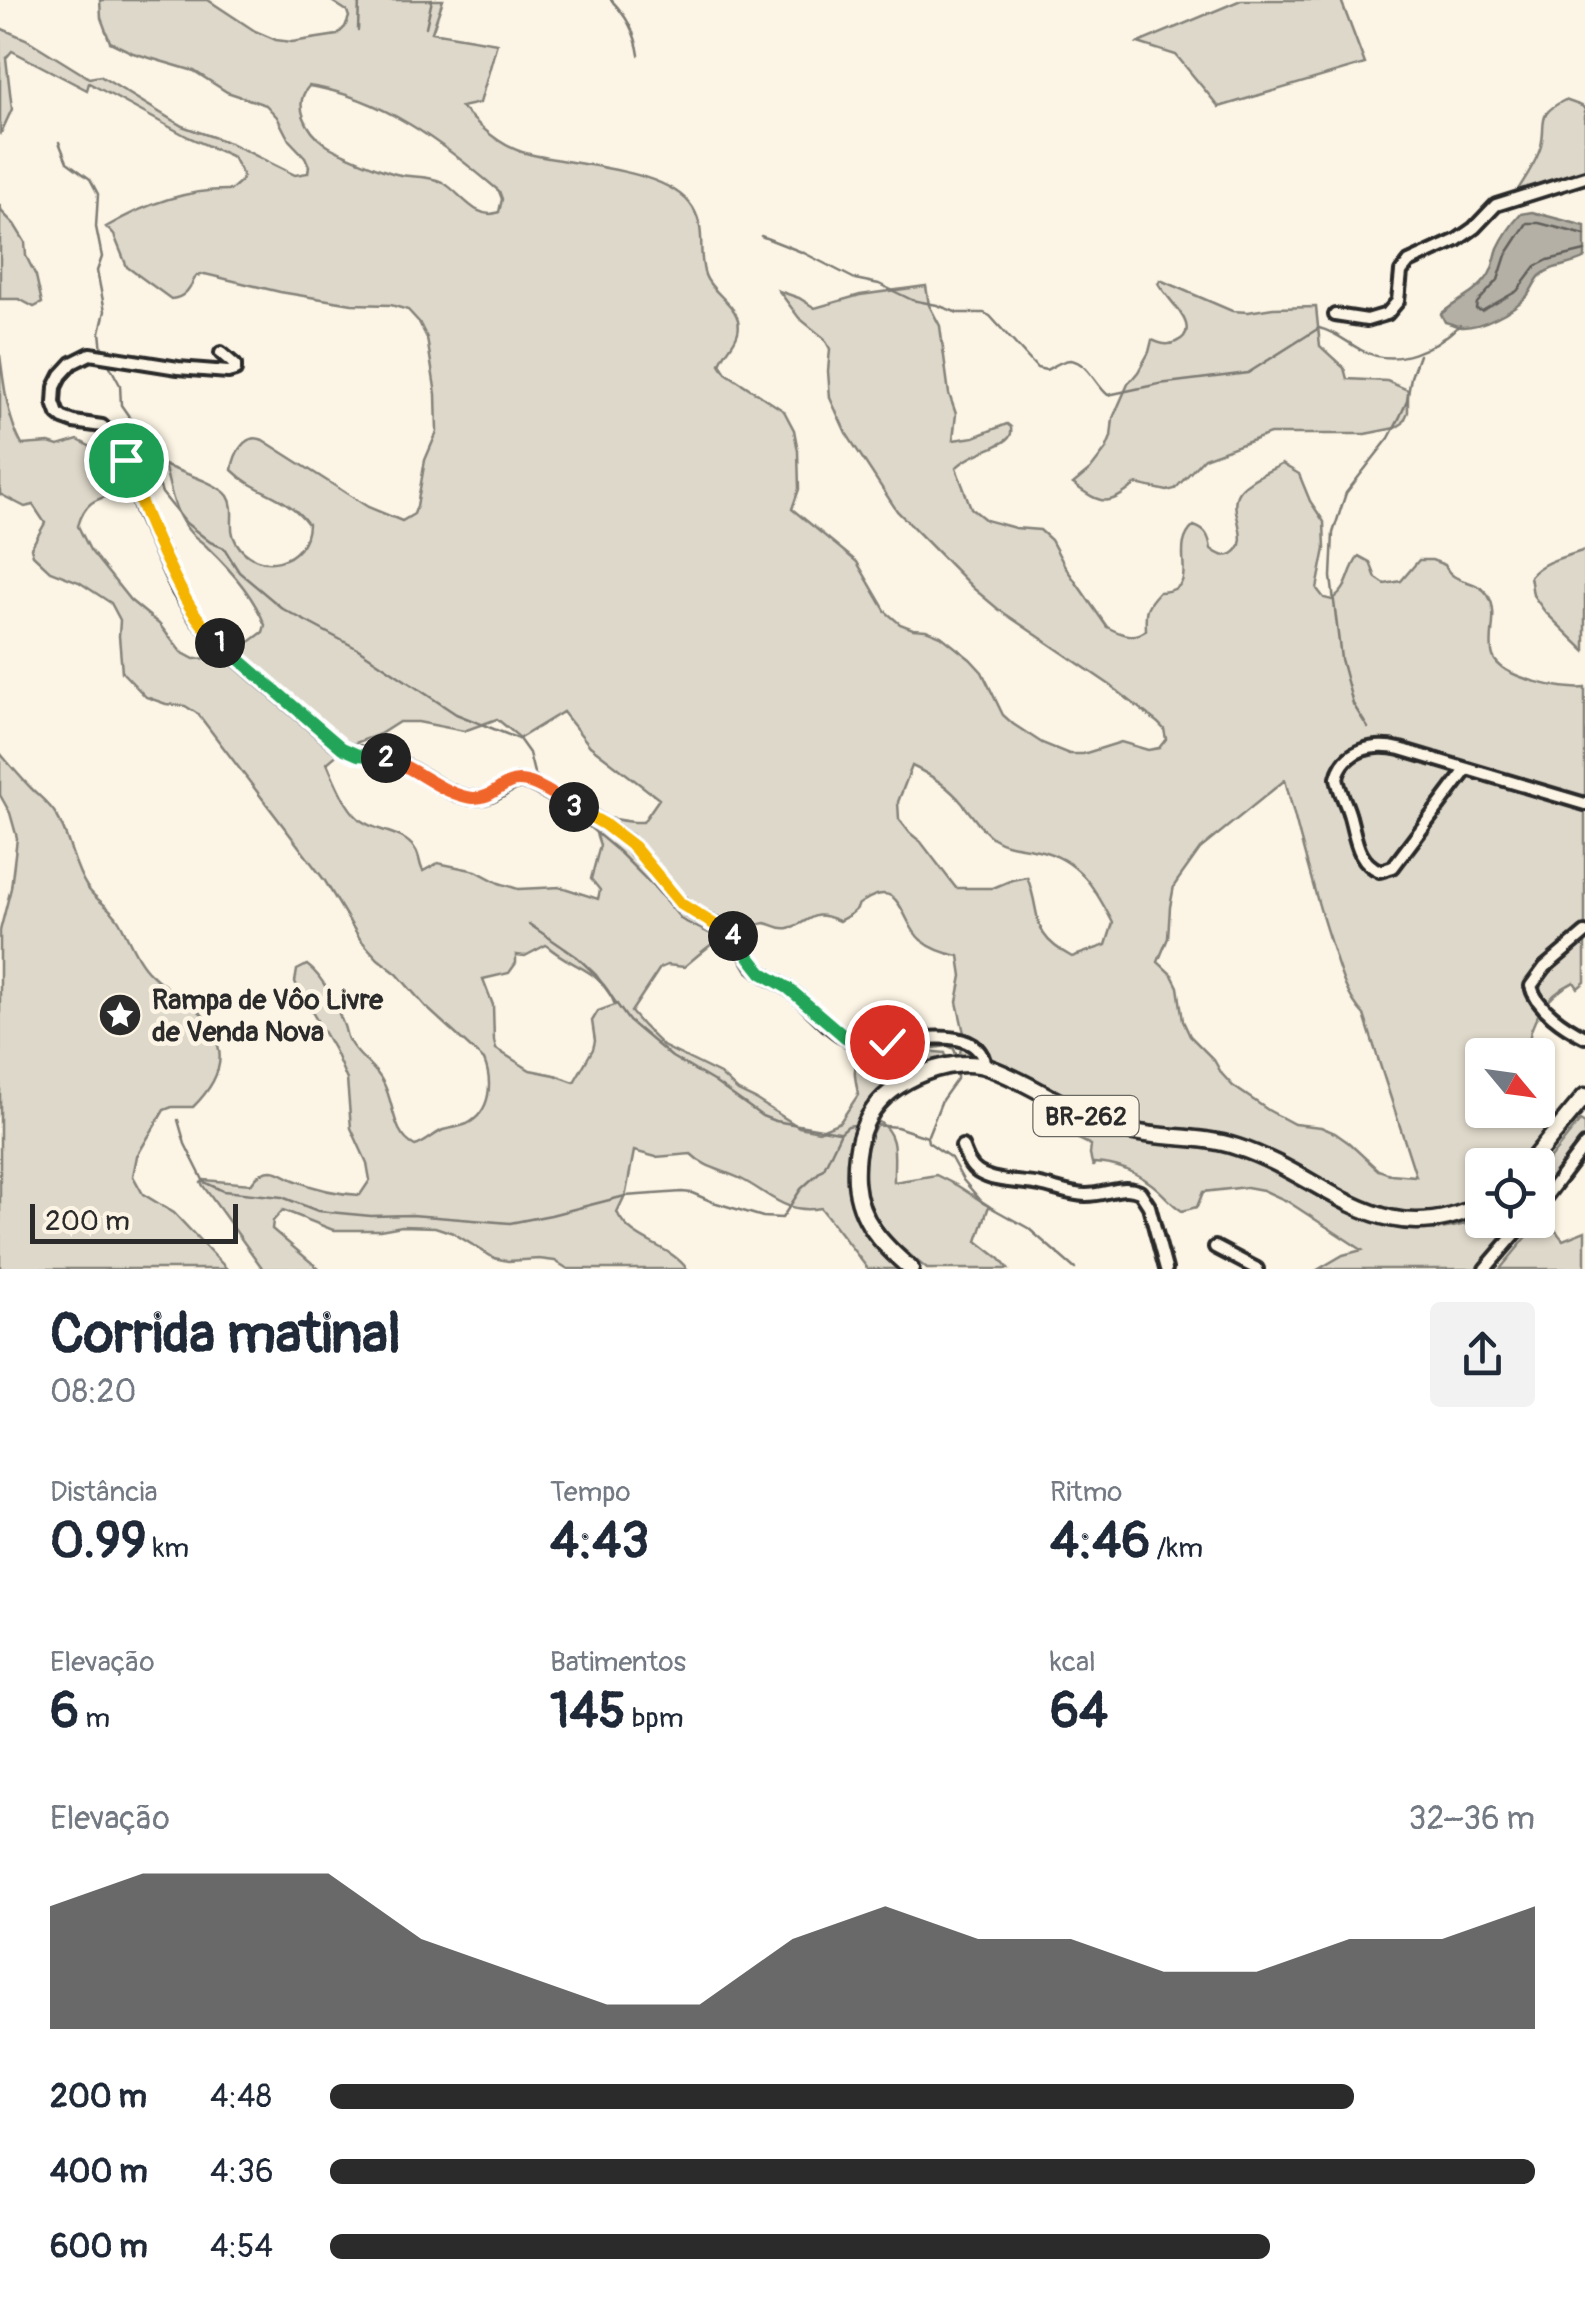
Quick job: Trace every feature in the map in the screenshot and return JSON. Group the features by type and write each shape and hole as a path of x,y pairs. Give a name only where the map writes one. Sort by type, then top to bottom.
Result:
{"highway":[{"name":"BR-262","path":"985,1066 1118,1128 1214,1141 1250,1151 1350,1203 1388,1218 1434,1222 1465,1212"},
{"path":"910,1269 875,1236 859,1202 856,1167 862,1131 875,1105 911,1077 942,1067 985,1066"},
{"path":"1542,1148 1585,1096"}],"street":[{"path":"1335,315 1360,320 1387,314 1398,301 1400,272 1409,262 1457,240 1501,203 1585,177"},
{"path":"222,353 235,365 235,370 178,368 90,354 66,370 54,396 55,408 63,418 96,423 116,438 142,512 180,590 210,634 350,752 390,759 470,798 488,796 508,784 524,781 604,824 634,847 681,904 729,933 762,973 788,988 845,1037 863,1042 960,1039 979,1048 985,1066"},
{"path":"1466,770 1393,866 1380,871 1370,866 1358,846 1337,785 1337,773 1343,764 1362,749 1386,746 1585,804"},
{"path":"1585,933 1545,967 1531,986 1534,998 1585,1037"},
{"path":"1555,1185 1585,1145"},
{"path":"962,1146 970,1165 990,1178 1038,1184 1079,1195 1124,1188 1140,1192 1149,1206 1166,1269"},
{"path":"1490,1266 1513,1238"},
{"path":"1215,1247 1257,1269"}],"shaded area":[{"path":"100,0 208,0 255,31 292,42 337,35 345,27 347,11 330,0 443,0 432,32 497,43 480,103 461,107 489,133 522,152 615,170 662,184 680,194 693,208 700,225 705,275 739,323 737,336 720,364 726,373 784,411 794,430 799,489 792,509 857,562 886,612 900,624 941,636 982,672 1003,715 1042,743 1069,754 1083,754 1121,742 1148,750 1159,748 1166,739 1164,729 1110,685 998,609 897,511 846,433 830,398 830,349 779,291 815,308 860,295 926,286 929,305 940,326 949,394 956,414 953,440 974,437 1007,424 1011,427 1007,440 956,468 971,508 986,520 1040,530 1051,540 1107,627 1117,632 1132,635 1146,630 1151,601 1159,592 1173,590 1180,584 1183,546 1194,526 1204,532 1211,549 1218,554 1229,555 1238,549 1241,535 1237,495 1250,481 1282,464 1299,474 1324,522 1325,549 1317,589 1324,598 1332,600 1342,590 1359,556 1370,562 1376,578 1385,584 1401,581 1419,560 1432,560 1445,565 1453,576 1478,586 1488,595 1493,610 1492,649 1498,664 1534,681 1585,688 1585,982 1578,988 1574,982 1547,1003 1534,1022 1530,1038 1465,1038 1465,1128 1555,1128 1555,1118 1559,1124 1540,1148 1465,1148 1465,1206 1422,1217 1378,1209 1242,1140 1113,1120 1004,1066 959,1058 964,1033 957,1002 962,976 959,956 921,940 894,898 877,895 839,921 821,915 788,928 765,923 731,933 684,967 660,968 631,1012 663,1046 720,1074 738,1091 799,1127 819,1131 840,1122 858,1095 855,1069 860,1058 883,1043 901,1019 911,1018 919,1024 919,1044 925,1051 945,1053 947,1059 895,1081 869,1109 854,1192 909,1269 868,1269 821,1208 787,1206 691,1154 656,1157 634,1151 626,1193 617,1212 631,1230 670,1253 687,1269 568,1269 555,1261 508,1261 494,1258 453,1233 435,1227 333,1230 283,1210 273,1221 272,1229 319,1269 263,1269 201,1183 204,1180 251,1184 261,1173 274,1171 318,1188 360,1195 370,1180 367,1163 351,1128 347,1080 295,982 297,970 307,965 325,985 348,1039 381,1078 398,1127 415,1146 443,1130 475,1119 488,1096 487,1069 484,1060 360,939 325,881 198,714 185,706 146,697 122,672 120,620 111,603 79,582 50,571 33,555 31,548 45,523 33,505 25,507 0,494 0,355 10,412 22,445 58,446 78,440 93,448 131,456 134,481 118,493 89,505 78,526 90,550 130,600 159,624 181,652 194,659 210,658 251,641 263,632 265,625 241,584 184,525 164,465 223,491 231,501 236,542 256,559 279,561 299,549 308,524 290,506 232,470 242,446 251,439 263,440 368,507 402,521 414,514 425,460 437,432 436,394 427,338 408,310 280,292 205,274 196,276 183,294 171,299 127,267 114,235 106,227 166,200 198,192 231,190 243,176 233,157 89,83 87,90 12,51 6,58 12,109 0,135 0,28 26,39 89,78 100,76 182,126 230,143 295,175 308,173 305,157 266,105 227,92 194,71 110,42 101,18","holes":["309,86 362,100 411,125 499,191 499,212 483,213 436,180 390,172 318,139 302,109","563,712 590,746 659,799 643,822 597,816 592,821 600,845 591,879 600,890 598,899 561,887 518,889 476,871 438,863 423,871 410,843 359,819 340,792 327,763 347,746 399,722 464,731 497,719 520,738","912,766 951,791 993,838 1052,854 1075,868 1092,887 1113,923 1106,945 1072,957 1048,940 1039,923 1027,877 993,888 956,888 899,819 898,802","1285,780 1339,969 1351,998 1364,1015 1416,1176 1378,1170 1335,1133 1294,1124 1268,1110 1233,1086 1190,1036 1183,1021 1178,987 1158,962 1168,938 1174,886 1200,849","546,945 594,976 615,1005 598,1011 592,1021 593,1049 574,1082 530,1070 496,1049 493,1005 483,979 509,973 516,955 525,956"]},
{"path":"1241,0 1341,0 1365,64 1219,107 1176,55 1138,43"},
{"path":"1565,100 1585,109 1585,177 1514,196 1539,153 1546,115"},
{"path":"0,205 25,242 42,303 34,307 19,299 0,299"},
{"path":"1160,280 1232,311 1316,307 1320,346 1344,368 1347,379 1387,381 1408,390 1408,412 1403,423 1365,434 1270,434 1204,458 1175,489 1167,491 1136,484 1111,500 1091,496 1073,484 1106,449 1113,418 1152,340 1173,343 1187,330 1181,314 1158,283"},
{"path":"1585,550 1585,651 1545,612 1533,595 1530,576 1548,563"},
{"path":"0,753 54,812 82,879 116,916 146,968 198,1010 212,1030 220,1054 214,1079 193,1107 164,1110 137,1156 133,1176 143,1194 174,1213 227,1269 0,1269 0,931 11,888 17,838 0,795"},
{"path":"1065,1113 1124,1137 1235,1151 1386,1226 1428,1230 1465,1224 1465,1238 1511,1238 1484,1269 1319,1269 1343,1255 1362,1250 1287,1201 1263,1190 1247,1187 1203,1192 1197,1207 1182,1211 1137,1175 1109,1165 1094,1163 1093,1167 1091,1145 1064,1132 1060,1126"},
{"path":"878,1121 892,1140 894,1182 936,1175 989,1206 977,1241 1008,1269 927,1269 887,1233 871,1207 865,1182 866,1157"},
{"path":"1580,1121 1585,1124 1585,1141 1555,1182 1555,1152"},
{"path":"1555,1230 1563,1240 1585,1231 1585,1269 1500,1269 1526,1238 1555,1238"}],"water":[{"path":"1532,212 1585,226 1585,258 1545,272 1521,302 1496,318 1469,327 1445,322 1441,314 1481,285 1491,272 1508,230 1521,214"}],"waterway":[{"path":"358,30 359,0"},
{"path":"426,27 432,0"},
{"path":"611,0 630,25 639,55"},
{"path":"59,142 67,162 90,179 98,194 96,227 102,257 97,271 105,311 100,332 102,351"},
{"path":"761,236 912,300 958,313 984,313 1037,368 1046,370 1064,361 1076,362 1087,369 1108,395 1248,373 1319,328 1374,355 1401,357 1438,342 1460,325"},
{"path":"1368,728 1353,704 1341,659 1331,577 1333,533 1346,493 1398,421 1419,355"},
{"path":"106,359 120,385 121,405 155,454 162,493 186,523 224,548 239,572 283,609 358,649 456,714 519,739 542,782"},
{"path":"550,800 560,813 587,825 618,851 682,920 733,947 747,971 788,997 838,1042 861,1057 871,1059 948,1046 957,1057"},
{"path":"529,924 577,957 596,975 629,1021 672,1057 762,1116 839,1132"},
{"path":"928,1135 957,1072"},
{"path":"178,1120 204,1182 223,1191 282,1197 318,1211 510,1223 625,1196 682,1192 763,1217 782,1218 801,1189 824,1168 841,1132 860,1124"},
{"path":"874,1125 897,1127 927,1137 928,1142 951,1158 983,1203 1028,1228 1075,1269"}],"place":[{"name":"Rampa de Vôo Livre de Venda Nova","path":"120,1015"}],"route":[{"path":"126,460 142,512 196,618 228,651 342,748 397,762 470,798 488,796 515,781 532,784 604,824 634,847 681,904 729,933 762,973 788,988 845,1037 887,1042"}]}
